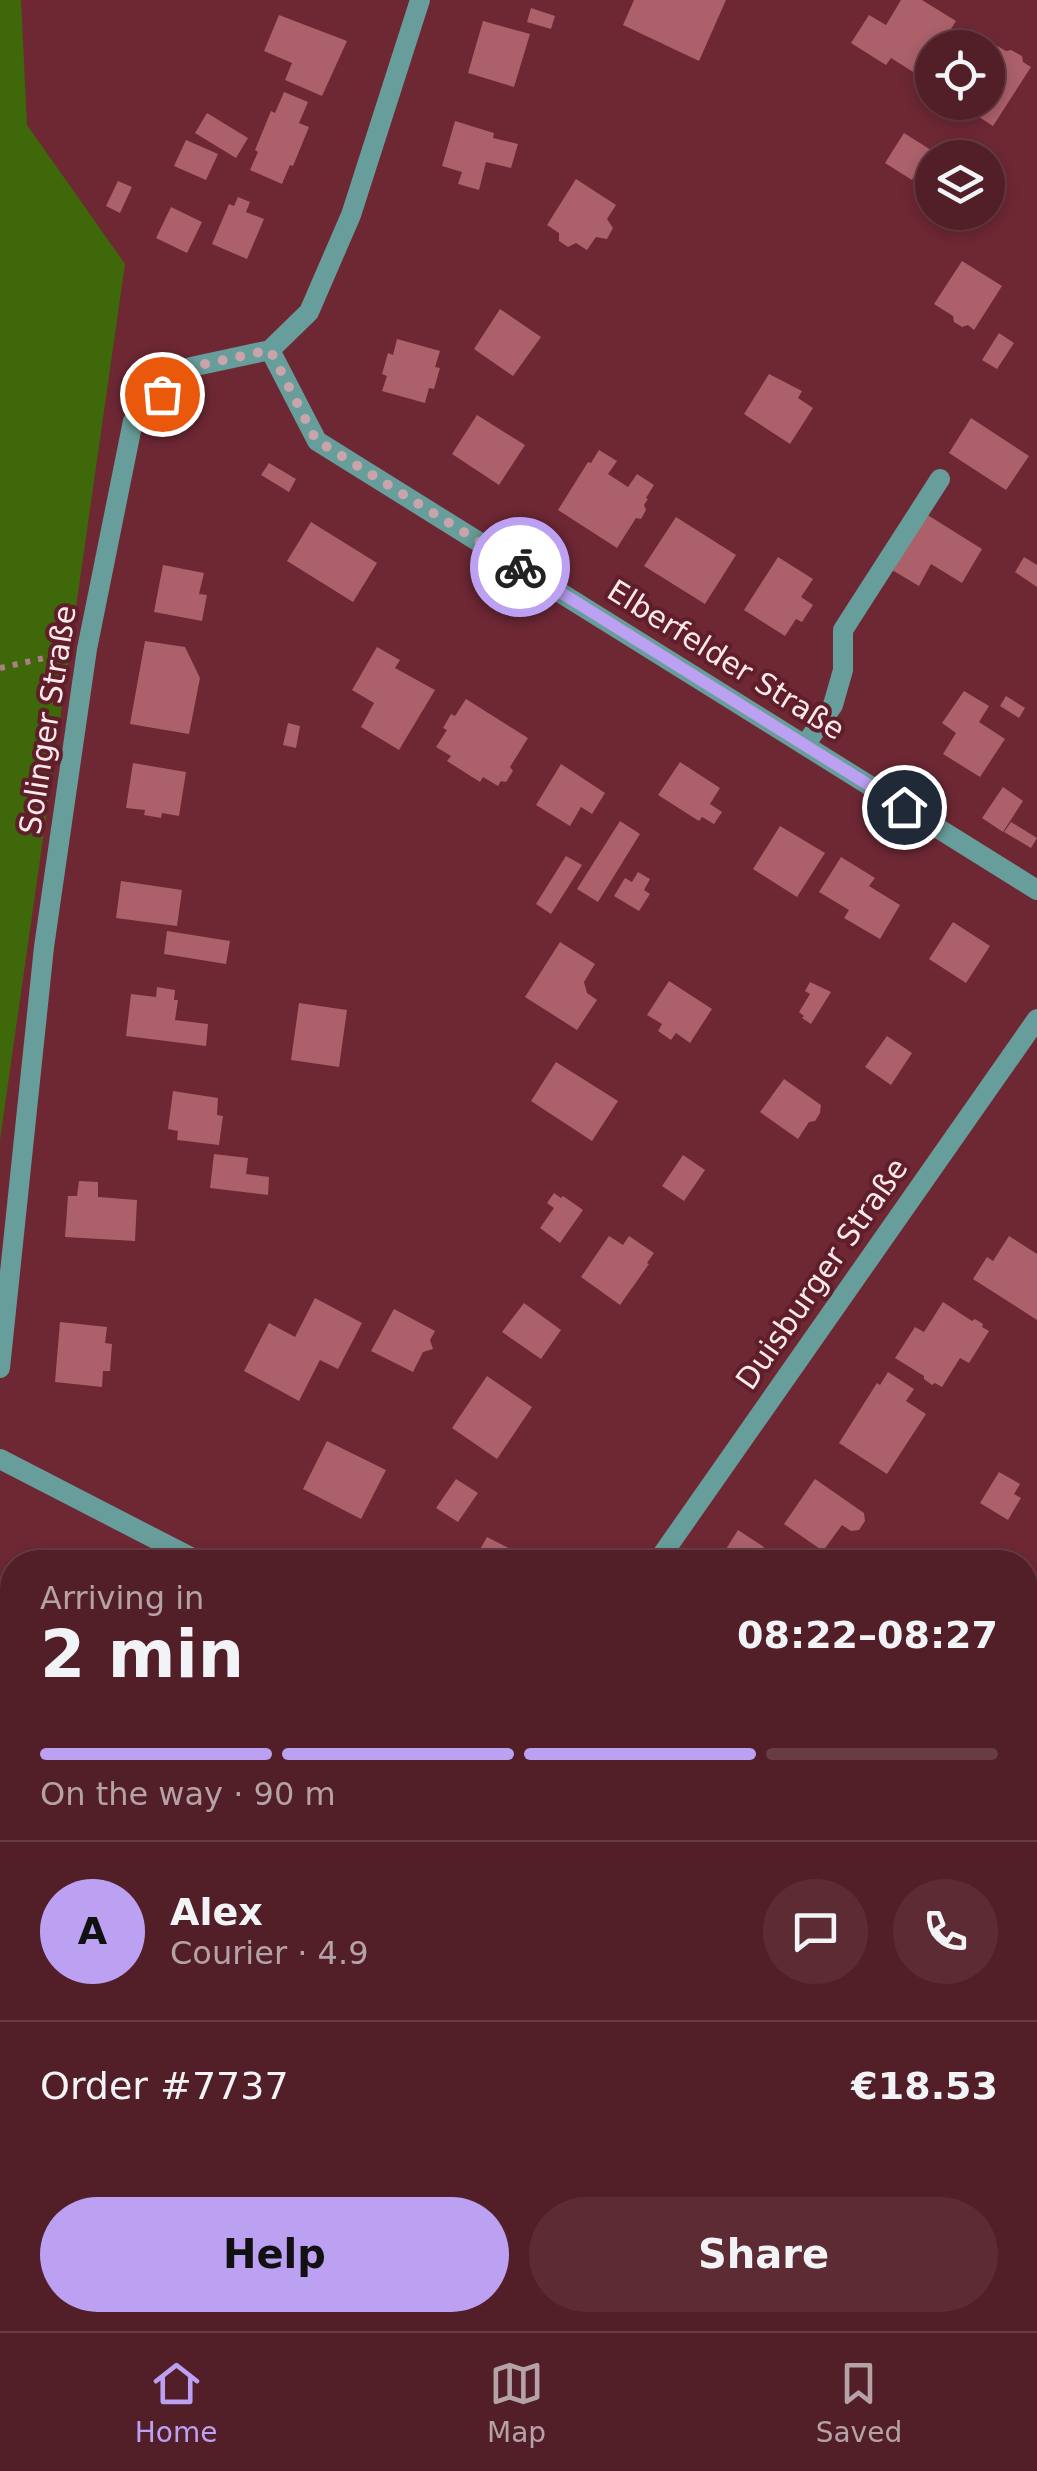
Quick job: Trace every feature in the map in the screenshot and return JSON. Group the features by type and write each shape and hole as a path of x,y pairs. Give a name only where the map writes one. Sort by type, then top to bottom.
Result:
{"street":[{"path":"270,350 309,312 351,215 420,0"},
{"name":"Solinger Straße","path":"0,1368 44,946 87,649 134,422 191,367 270,350"},
{"name":"Elberfelder Straße","path":"270,350 316,440 1037,890"},
{"path":"804,745 833,704 842,670 843,630 940,479"},
{"name":"Duisburger Straße","path":"665,1550 1037,1019"},
{"path":"0,1459 177,1550"}],"path":[{"path":"0,668 87,649"}],"green space":[{"path":"0,0 21,0 27,125 125,264 0,1140"}],"building":[{"path":"634,0 726,0 699,61 623,25"},
{"path":"901,0 922,0 956,21 950,30 915,30 915,73 891,58 886,65 851,43 869,15 886,25"},
{"path":"531,8 555,16 551,29 527,22"},
{"path":"279,15 347,41 322,96 285,80 292,63 264,51"},
{"path":"483,21 530,34 514,87 468,73"},
{"path":"1005,50 1022,56 1023,62 1031,67 1005,107"},
{"path":"284,92 308,102 299,123 309,127 282,184 250,170 271,111 275,113"},
{"path":"207,113 248,138 236,158 195,133"},
{"path":"455,121 518,144 511,168 486,162 479,190 458,184 462,172 442,166"},
{"path":"904,133 915,140 912,180 885,163"},
{"path":"186,140 218,154 206,180 174,166"},
{"path":"576,179 616,205 607,219 613,228 607,239 596,237 587,250 576,243 568,247 559,241 559,233 547,225"},
{"path":"118,181 132,187 120,213 106,206"},
{"path":"238,197 250,202 246,212 264,219 247,259 212,244 229,204 234,206"},
{"path":"171,207 202,222 187,253 156,238"},
{"path":"962,261 1002,286 974,330 954,322 953,316 934,304"},
{"path":"500,309 541,337 513,376 474,349"},
{"path":"999,333 1014,343 997,369 982,360"},
{"path":"397,339 440,351 434,389 429,388 425,403 382,391 388,353 393,355"},
{"path":"769,374 802,391 798,398 813,408 790,444 744,414"},
{"path":"477,415 525,445 499,485 452,454"},
{"path":"971,418 1029,456 1006,490 949,453"},
{"path":"599,450 617,461 608,474 628,487 637,474 654,485 641,519 636,518 617,548 558,510"},
{"path":"269,463 296,479 289,492 261,475"},
{"path":"926,514 982,549 962,583 931,564 919,586 892,570"},
{"path":"676,517 736,555 705,604 644,566"},
{"path":"311,522 377,563 353,602 287,561"},
{"path":"778,557 813,579 801,597 813,605 802,622 796,619 785,636 744,610"},
{"path":"1024,557 1037,565 1037,587 1015,572"},
{"path":"163,565 204,573 199,594 207,595 202,621 154,612"},
{"path":"145,641 185,647 200,678 189,734 130,724"},
{"path":"377,647 400,660 395,668 435,690 399,750 361,727 374,703 352,690"},
{"path":"964,691 989,706 979,722 1005,739 980,777 943,754 956,733 942,723"},
{"path":"1006,696 1025,708 1019,718 1000,706"},
{"path":"466,699 528,738 510,767 513,771 498,786 483,777 480,782 447,761 451,756 436,747 451,714 455,716"},
{"path":"288,723 300,726 296,748 283,745"},
{"path":"680,762 720,788 710,804 722,812 714,824 702,817 699,821 658,795"},
{"path":"133,763 186,772 179,816 162,813 161,818 144,815 145,810 126,808"},
{"path":"561,764 605,793 592,814 581,807 570,826 536,805"},
{"path":"1003,787 1023,801 1003,832 982,818"},
{"path":"620,821 640,834 598,902 577,889"},
{"path":"1011,822 1037,838 1031,848 1004,832"},
{"path":"780,826 825,853 797,897 753,869"},
{"path":"566,856 582,865 551,914 536,904"},
{"path":"841,857 875,878 869,886 900,905 880,939 844,918 849,910 819,892"},
{"path":"638,872 650,879 644,890 650,894 639,911 614,896 625,878 632,882"},
{"path":"121,881 182,890 177,926 116,918"},
{"path":"953,922 990,946 966,983 929,959"},
{"path":"167,931 230,941 226,964 164,954"},
{"path":"560,942 595,964 584,982 587,993 597,1000 577,1030 525,997"},
{"path":"669,981 712,1009 690,1043 676,1033 671,1040 658,1031 662,1024 647,1015"},
{"path":"810,982 831,992 811,1024 799,1012 810,994 805,991"},
{"path":"157,987 175,990 175,1020 208,1024 206,1046 126,1036 131,994 156,997"},
{"path":"299,1003 347,1010 339,1067 291,1060"},
{"path":"887,1036 912,1053 891,1085 865,1067"},
{"path":"556,1062 618,1101 592,1141 531,1101"},
{"path":"784,1079 821,1105 815,1121 809,1122 798,1139 760,1112"},
{"path":"173,1091 218,1098 217,1115 223,1116 219,1145 177,1140 178,1131 168,1129"},
{"path":"214,1154 248,1158 246,1174 269,1177 268,1195 210,1188"},
{"path":"683,1155 705,1170 684,1201 662,1186"},
{"path":"79,1181 98,1182 98,1197 137,1200 135,1241 65,1237 68,1196 77,1196"},
{"path":"554,1193 583,1210 560,1243 540,1228 554,1208 547,1203"},
{"path":"609,1236 623,1245 629,1236 654,1253 620,1305 581,1277"},
{"path":"1009,1236 1037,1254 1037,1320 973,1279 987,1257 993,1261"},
{"path":"315,1298 362,1323 338,1369 320,1360 299,1401 244,1371 269,1323 295,1337"},
{"path":"943,1302 989,1331 969,1363 960,1358 942,1387 932,1385 895,1358 915,1327 924,1332"},
{"path":"524,1303 561,1330 541,1359 502,1332"},
{"path":"394,1309 435,1331 430,1340 433,1349 423,1352 413,1372 371,1351"},
{"path":"60,1322 107,1327 105,1343 112,1344 110,1371 103,1371 102,1387 55,1382"},
{"path":"888,1372 914,1389 906,1401 926,1414 887,1474 839,1443"},
{"path":"487,1376 532,1407 497,1459 452,1428"},
{"path":"327,1441 386,1470 361,1519 303,1489"},
{"path":"999,1472 1020,1484 1014,1494 1021,1498 1008,1520 980,1503"},
{"path":"456,1479 478,1493 458,1522 436,1508"},
{"path":"815,1479 864,1513 865,1521 859,1530 851,1531 842,1525 824,1550 784,1524"},
{"path":"738,1530 764,1547 762,1550 725,1550"},
{"path":"487,1537 512,1550 480,1550"}],"way so far":[{"path":"162,394 191,367 270,350 316,440 520,567"}],"route":[{"path":"520,567 904,807"}]}
